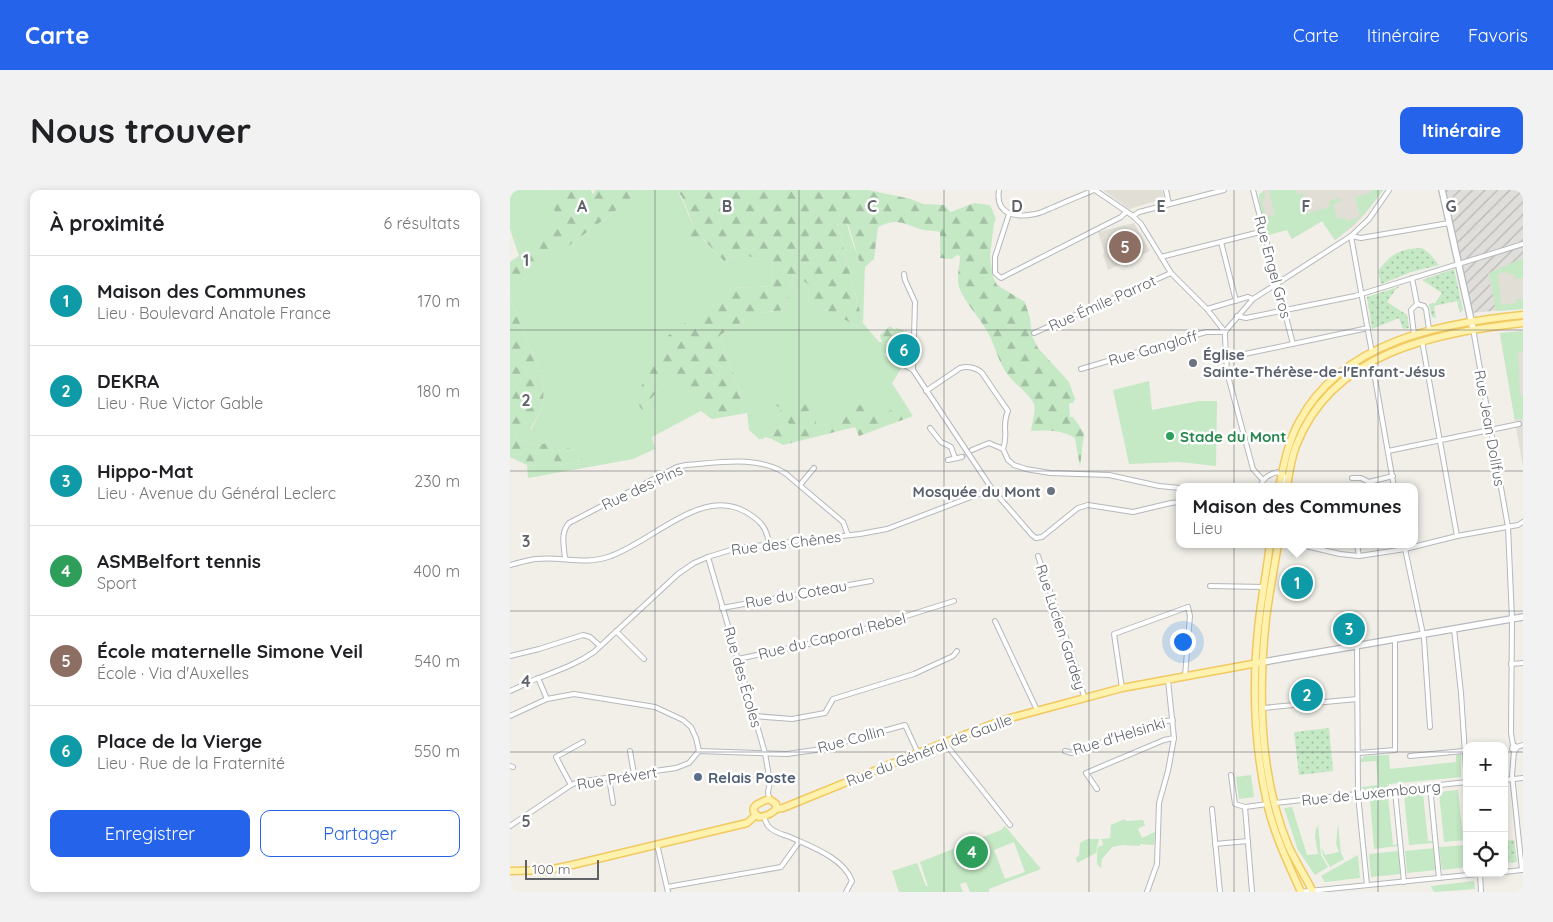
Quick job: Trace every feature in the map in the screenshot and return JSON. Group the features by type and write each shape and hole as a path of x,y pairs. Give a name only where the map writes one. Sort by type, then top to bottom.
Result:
{"main road":[{"path":"1280,483 1289,445 1298,424 1313,400 1325,386 1345,369 1372,353 1414,334 1471,321 1523,315"},
{"path":"1287,483 1296,447 1312,415 1330,392 1361,367 1422,341 1472,329 1523,324"},
{"path":"1269,548 1259,618 1256,663 1258,752 1267,804 1280,847 1300,892"},
{"path":"1277,548 1266,618 1263,662 1263,708 1266,751 1275,803 1288,845 1312,891"},
{"name":"Rue du Général de Gaulle","path":"776,809 783,808 1003,720 1122,688 1263,662"},
{"path":"769,799 776,804 776,809 773,813 764,817 756,815 754,811 758,803 769,799"},
{"path":"510,871 556,868 747,823 756,815"}],"street":[{"path":"999,190 999,203 1002,210 1009,214 1036,214 1094,190 1133,216 1141,224 1171,273 1207,309 1225,332 1227,372 1254,470 1263,480"},
{"path":"1166,190 1170,204"},
{"path":"1133,216 1139,212 1224,190"},
{"name":"Rue Engel Gros","path":"1254,190 1293,344"},
{"path":"1225,332 1253,299 1351,236 1369,219 1389,190"},
{"path":"1442,190 1472,329"},
{"path":"1009,214 995,257 996,273 1001,278 1122,216 1126,212"},
{"path":"1351,236 1361,238 1449,222"},
{"path":"1161,257 1264,231"},
{"path":"1351,236 1372,353"},
{"path":"1221,242 1236,301"},
{"path":"1237,316 1246,318 1362,294 1523,244"},
{"name":"Rue Émile Parrot","path":"1034,333 1171,273"},
{"path":"904,274 915,302 913,370"},
{"path":"1412,278 1417,304"},
{"path":"1207,309 1248,297 1253,299"},
{"path":"1417,304 1426,308 1429,330"},
{"path":"1414,334 1410,310 1417,304"},
{"path":"1226,358 1368,328"},
{"name":"Rue Jean Dollfus","path":"1472,329 1508,527 1512,619 1511,733 1515,748 1512,779 1522,870"},
{"name":"Rue Gangloff","path":"1081,368 1206,332 1225,332"},
{"path":"1422,341 1457,536"},
{"path":"1372,361 1394,483"},
{"path":"906,366 913,370 992,489 1036,538 1042,537 1078,508 1088,505 1133,512 1176,502"},
{"path":"926,391 960,368 971,367 979,370 1008,411 1004,425 1006,440 1003,449 1008,460 1014,465 1050,473 1109,475 1159,486 1176,488"},
{"path":"1388,451 1518,424"},
{"path":"930,428 941,442 951,447 955,458"},
{"path":"972,450 989,444 1003,449"},
{"path":"948,460 962,456"},
{"name":"Rue des Pins","path":"565,559 562,536 565,528 570,523 677,467 686,465 763,463 785,473 800,485 843,522 848,535"},
{"path":"800,485 814,468"},
{"path":"1262,483 1269,474 1277,472 1284,476 1285,483"},
{"path":"1352,478 1361,478 1369,482 1393,476"},
{"name":"Rue des Chênes","path":"510,691 580,662 678,574 694,563 708,557 737,548 887,529 992,489"},
{"path":"510,565 536,559 586,561 607,558 632,548 690,512 717,504 740,509 754,517 766,529 769,544"},
{"path":"1418,544 1518,525 1523,522"},
{"path":"1314,548 1359,556 1396,548"},
{"path":"1358,548 1359,556"},
{"path":"1405,548 1423,634 1429,687 1430,727"},
{"name":"Rue Lucien Gardey","path":"1038,556 1084,697"},
{"name":"Rue des Écoles","path":"708,557 765,753 770,782 769,799"},
{"name":"Rue du Coteau","path":"722,608 871,581"},
{"path":"1210,586 1264,586"},
{"name":"Rue du Caporal Rebel","path":"738,659 836,638 954,602"},
{"path":"1122,688 1114,634 1188,607 1190,616 1185,676"},
{"path":"1263,662 1523,616"},
{"path":"995,621 1037,710"},
{"path":"1454,629 1461,694 1464,742"},
{"path":"616,631 644,659"},
{"path":"510,656 539,650 583,635 590,637 600,646"},
{"path":"1358,753 1395,750 1395,639"},
{"path":"1357,646 1358,795 1367,885"},
{"path":"754,716 792,719 825,713 833,699 914,674 953,656 957,651"},
{"path":"1511,664 1523,663"},
{"path":"538,678 547,699"},
{"path":"1148,892 1157,864 1159,803 1168,771 1174,738 1168,680"},
{"path":"510,716 547,699 574,694 655,707 683,720 690,727 696,738 699,751"},
{"path":"1263,708 1356,699"},
{"name":"Rue d'Helsinki","path":"1065,751 1072,753 1155,723 1172,720"},
{"name":"Rue Collin","path":"699,751 787,754 815,750 905,724 918,753"},
{"path":"1097,789 1086,773 1164,740 1174,738"},
{"path":"571,785 556,757 583,742"},
{"path":"945,743 1010,826"},
{"path":"1515,748 1523,745"},
{"path":"630,751 634,774"},
{"name":"Rue Prévert","path":"510,826 578,782 676,768 689,763 699,751"},
{"path":"1410,756 1463,751"},
{"path":"1231,774 1235,804 1245,806 1252,892"},
{"path":"609,778 613,803"},
{"path":"1508,780 1523,778"},
{"name":"Rue de Luxembourg","path":"1245,806 1463,783"},
{"path":"1430,786 1440,878"},
{"path":"1395,791 1404,882"},
{"path":"1212,808 1220,892"},
{"path":"764,817 768,827 777,834 811,846 830,856 840,865 848,873 852,882 846,892"},
{"path":"1216,844 1248,841"},
{"path":"657,844 668,890 781,867 799,842"},
{"path":"1508,872 1522,870"},
{"path":"1300,892 1463,876"},
{"path":"1480,877 1482,892"}],"shaded area":[{"path":"1103,190 1162,190 1164,199 1129,209"},
{"path":"1264,190 1383,190 1354,226 1335,240 1322,221 1292,239 1287,230 1268,235 1259,199 1259,195"},
{"path":"1442,190 1523,190 1523,308 1472,313"},
{"path":"1134,223 1150,251 1108,270 1103,257 1104,251 1098,232"},
{"path":"1523,258 1523,309 1496,311 1488,274"},
{"path":"1523,333 1523,467 1516,427 1519,426 1518,421 1515,421 1500,335"}],"green space":[{"path":"510,190 549,190 560,228 519,256 510,229"},
{"path":"549,190 591,190 593,195 595,190 643,190 510,290 510,262 559,228"},
{"path":"643,190 677,190 696,230 703,240 724,261 741,254 771,263 773,286 731,288 642,410 671,374 689,391 701,411 652,437 655,449 633,459 528,478 527,465 538,466 543,459 554,454 556,466 582,460 582,452 564,447 559,451 552,442 537,445 514,439 519,428 531,430 543,406 544,383 510,298 510,290"},
{"path":"677,190 868,190 911,199 923,204 944,205 951,212 974,203 990,205 996,219 990,256 993,277 997,285 1025,302 1030,318 1032,336 1038,348 1069,382 1075,399 1073,403 1069,403 1070,417 1073,417 1084,433 1080,467 1075,438 1059,432 1031,431 1034,404 1005,370 988,333 959,287 960,256 957,255 952,259 940,258 940,232 922,230 899,222 878,227 874,259 865,267 859,260 848,224 837,223 863,323 859,327 808,301 809,285 794,274 785,310 758,313 720,335 747,413 712,419 701,411 689,391 671,374 642,410 635,399 665,338 731,288 773,286 771,263 741,254 724,261 702,238 688,240 694,227 682,197"},
{"path":"838,190 852,242 865,267 863,323 837,223"},
{"path":"1269,190 1296,190 1297,194 1303,193 1308,213 1330,207 1329,201 1340,198 1341,201 1333,204 1337,219 1345,217 1346,221 1360,217 1355,197 1371,193 1371,190 1383,190 1361,217 1335,240 1322,221 1292,239 1287,230 1268,235 1259,195 1264,191 1266,198 1262,199 1266,217 1275,215"},
{"path":"1422,248 1439,265 1411,272 1381,284 1378,271 1392,256 1407,249"},
{"path":"1523,258 1523,278 1515,279 1514,274 1510,275 1509,272 1499,273 1498,276 1501,305 1517,303 1516,299 1523,299 1523,309 1496,311 1489,273"},
{"path":"1454,269 1463,310 1460,313 1457,301 1434,306 1436,318 1432,317 1429,304 1435,303 1442,293 1422,280"},
{"path":"794,274 809,285 808,301 859,327 863,323 879,342 885,343 890,347 884,355 902,367 892,383 913,416 904,408 895,408 876,417 848,411 846,405 841,417 826,427 816,424 816,419 805,418 803,412 776,398 774,405 781,408 779,417 789,422 789,426 778,427 773,430 772,439 765,437 759,439 749,430 747,413 720,335 758,313 785,310"},
{"path":"1401,286 1396,289 1387,302 1407,315 1409,328 1403,329 1399,318 1372,329 1367,297"},
{"path":"510,298 544,383 543,406 530,430 519,428 514,439 537,445 552,442 559,451 564,447 582,452 582,460 556,466 553,455 543,459 538,466 527,465 510,457"},
{"path":"890,326 895,330 896,328 903,330 907,335 907,343 892,354 888,351 890,347 882,343 880,335"},
{"path":"1523,331 1523,351 1518,352 1520,395 1523,395 1523,421 1522,418 1515,419 1515,421 1500,333"},
{"name":"Stade du Mont","path":"1149,381 1152,410 1199,401 1217,401 1216,466 1179,462 1129,464 1113,390"},
{"path":"775,398 809,406 810,411 803,412 805,418 821,408 823,413 816,419 816,424 826,427 828,419 841,417 840,409 843,401 846,402 848,410 868,402 876,417 895,408 904,408 913,416 859,436 855,427 783,445 772,439 773,430 778,427 789,426 789,423 780,421 781,408 774,405"},
{"path":"1329,728 1333,771 1299,775 1294,732"},
{"path":"1461,754 1461,777 1389,784 1387,788 1362,789 1362,787 1378,785 1376,761 1361,762 1364,756 1389,755 1390,769 1456,762 1456,755"},
{"path":"1251,775 1254,797 1239,799 1236,777"},
{"path":"1458,790 1463,840 1444,842 1439,792"},
{"path":"1423,794 1428,841 1433,841 1433,843 1409,845 1404,795"},
{"path":"1388,797 1393,845 1398,844 1398,846 1374,849 1370,799"},
{"path":"1292,807 1307,855 1318,854 1315,837 1318,824 1321,855 1328,867 1315,875 1298,850 1284,808"},
{"path":"1125,819 1125,821 1143,820 1145,825 1138,829 1142,838 1155,832 1154,845 1140,844 1140,846 1123,845 1112,847 1102,859 1101,868 1097,864 1097,851 1103,843 1101,839 1110,838 1111,825"},
{"path":"1338,823 1341,853 1344,859 1330,867 1323,855 1322,847 1325,855 1339,852 1336,844"},
{"path":"1005,826 1041,869 989,889 989,892 970,892 966,882 960,884 963,892 899,892 892,871 917,863 926,886 928,886 920,862 1001,830","holes":["1014,842 1025,872 1005,879 994,850"]},
{"path":"1089,838 1099,839 1096,853 1077,863 1076,857 1079,856 1080,843"},
{"path":"1514,840 1517,862 1508,863 1508,841"},
{"path":"1463,845 1463,867 1442,870 1439,847"},
{"path":"1434,848 1436,870 1407,873 1405,851"},
{"path":"1399,851 1401,874 1371,877 1369,854"},
{"path":"1358,855 1360,878 1325,882 1321,876"},
{"path":"1474,881 1475,889 1435,892 1431,886"}],"tunnel":[{"path":"962,457 972,450"}],"place":[{"name":"École maternelle Simone Veil","path":"1125,247"},
{"name":"Place de la Vierge","path":"904,350"},
{"name":"Église Sainte-Thérèse-de-l'Enfant-Jésus","path":"1193,363"},
{"name":"Stade du Mont","path":"1170,436"},
{"name":"Mosquée du Mont","path":"1051,491"},
{"name":"Maison des Communes","path":"1297,583"},
{"name":"Hippo-Mat","path":"1349,629"},
{"name":"DEKRA","path":"1307,695"},
{"name":"Relais Poste","path":"698,777"},
{"name":"ASMBelfort tennis","path":"972,852"}]}
